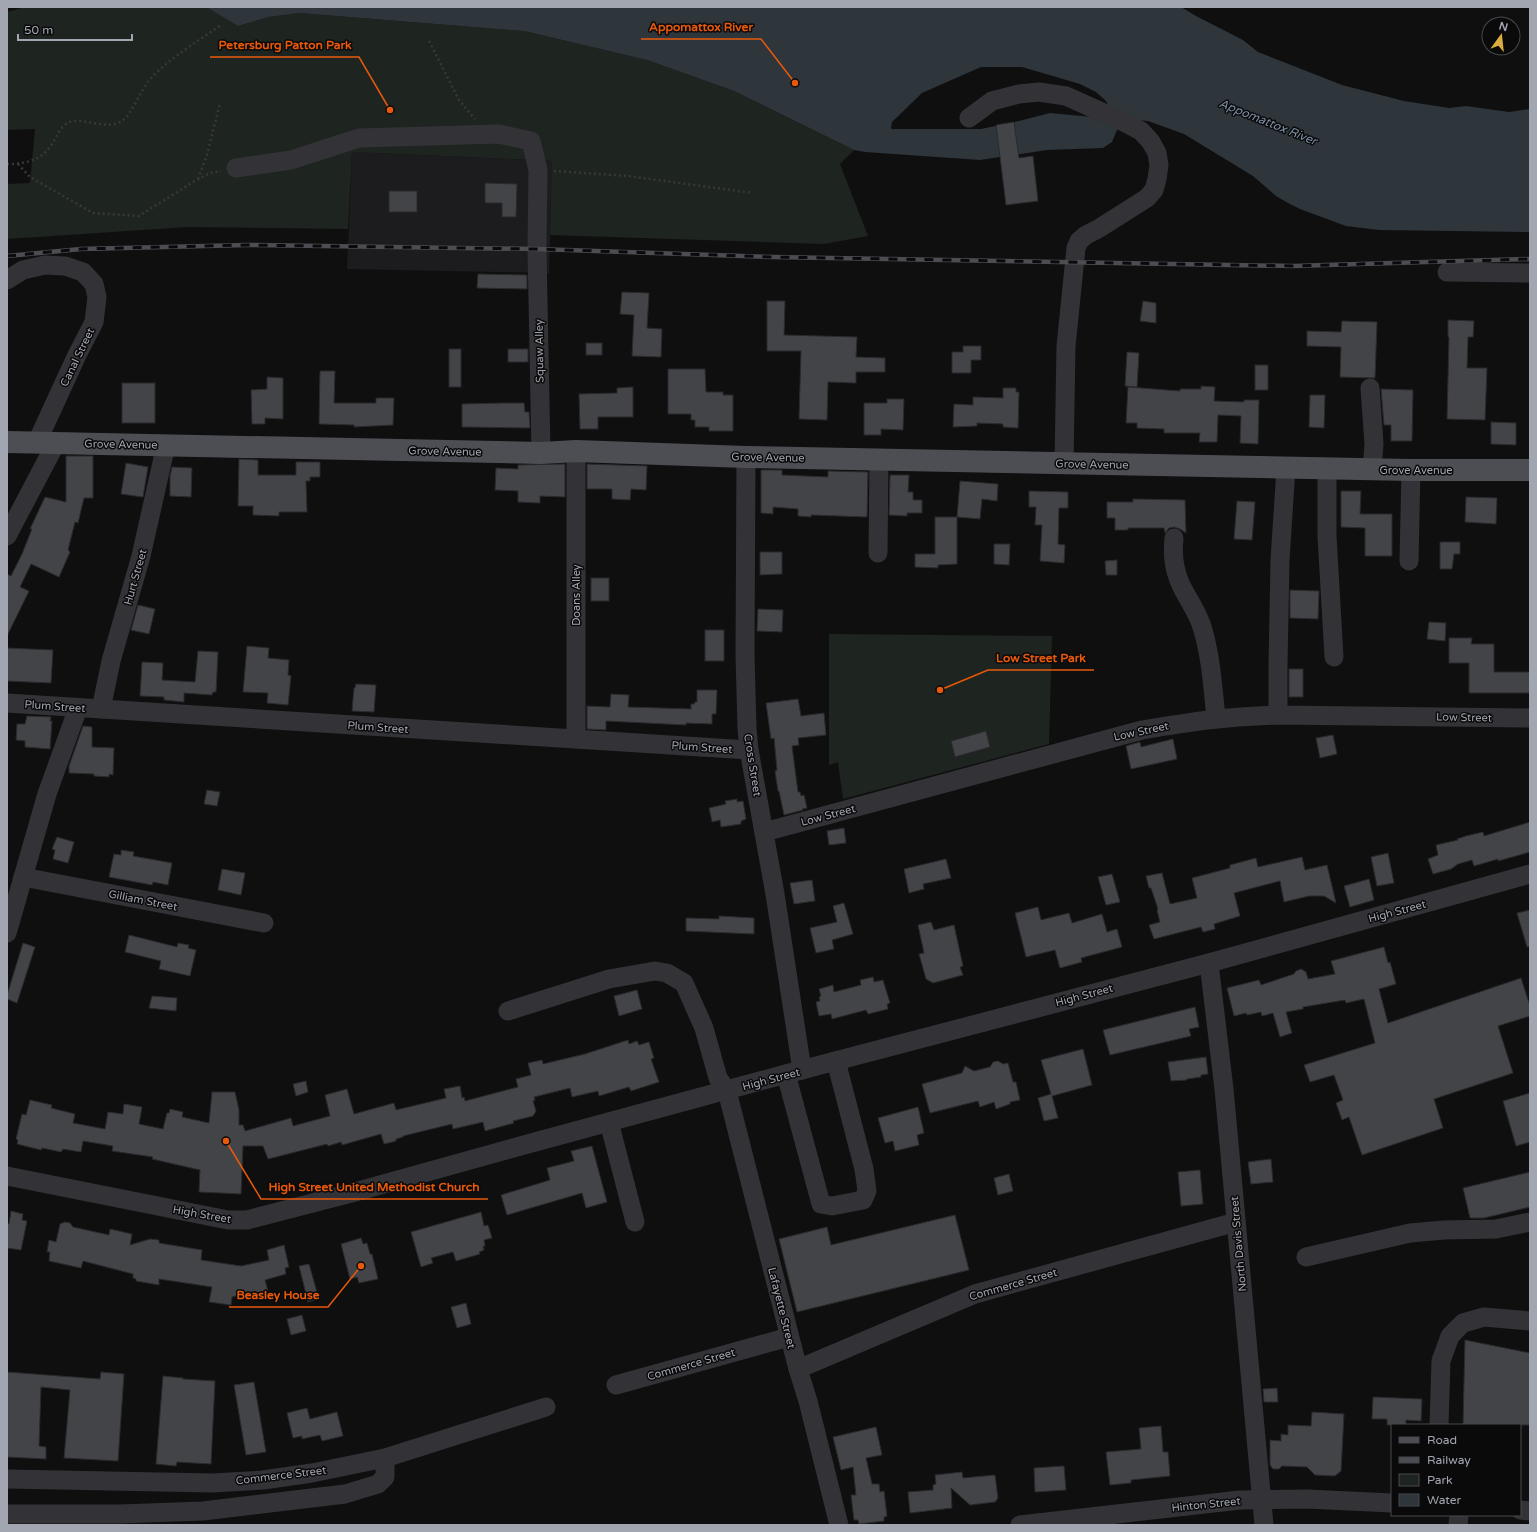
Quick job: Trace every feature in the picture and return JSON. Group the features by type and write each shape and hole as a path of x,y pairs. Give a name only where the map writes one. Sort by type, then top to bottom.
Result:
{"main road":[{"name":"Grove Avenue","path":"7,442 541,453 576,451 746,457 1372,470 1530,470"}],"street":[{"path":"969,118 992,101 1019,94 1039,92 1066,96 1101,111 1140,131 1151,142 1157,153 1159,165 1154,190 1147,198 1086,235 1076,248 1066,346 1064,463"},
{"path":"236,168 291,160 359,138 489,134"},
{"name":"Squaw Alley","path":"489,134 499,134 531,141 538,170 537,249 541,453"},
{"name":"Canal Street","path":"7,280 23,270 45,265 64,266 82,272 94,284 97,296 94,322 77,354 47,442 7,536"},
{"path":"1447,272 1530,273"},
{"path":"1370,388 1374,444 1372,470"},
{"name":"Hurt Street","path":"102,710 111,661 141,556 166,445"},
{"name":"Doans Alley","path":"576,451 576,739"},
{"name":"Cross Street","path":"746,457 745,655 749,750 776,894 794,1072 821,1204 832,1206 863,1200 867,1191 864,1169 836,1061"},
{"path":"878,553 879,459"},
{"path":"1278,715 1280,560 1286,468"},
{"path":"1327,469 1327,536 1334,657"},
{"path":"1409,560 1411,470"},
{"path":"1174,538 1174,562 1177,576 1184,592 1197,614 1203,630 1211,673 1216,718"},
{"name":"Plum Street","path":"7,703 749,750"},
{"path":"7,933 47,794 78,708"},
{"name":"Low Street","path":"764,832 1142,730 1216,718 1278,715 1530,718"},
{"name":"High Street","path":"7,1176 228,1220 247,1220 794,1072 1209,963 1530,874"},
{"name":"Gilliam Street","path":"23,877 264,923"},
{"name":"North Davis Street","path":"1209,963 1224,1089 1264,1525"},
{"name":"Lafayette Street","path":"508,1011 609,979 655,972 667,973 684,983 704,1028 718,1078 727,1091 789,1337 808,1401 839,1525"},
{"path":"609,1122 635,1222"},
{"name":"Commerce Street","path":"798,1369 975,1294 1236,1222"},
{"path":"1306,1257 1410,1233 1444,1230 1496,1229 1530,1222"},
{"path":"1439,1424 1440,1362 1450,1336 1463,1324 1484,1317 1530,1321"},
{"name":"Commerce Street","path":"616,1385 789,1337"},
{"name":"Commerce Street","path":"7,1480 212,1483 263,1480 312,1473 385,1458 546,1407"},
{"path":"7,1514 120,1514 203,1511 345,1494 378,1484 385,1477 385,1458"},
{"name":"Hinton Street","path":"1020,1525 1240,1500 1262,1499 1391,1503"}],"path":[{"path":"7,164 18,164 31,161 43,154 50,147 60,129 67,123 74,121 106,126 114,125 123,120 130,112 140,92 152,77 166,64 221,25"},
{"path":"429,41 459,100 489,134"},
{"path":"198,180 207,154 220,103"},
{"path":"18,164 30,177 93,213 138,216 210,173"},
{"path":"538,170 628,176 753,192"}],"shaded area":[{"path":"352,152 553,161 549,273 347,269"}],"green space":[{"path":"25,7 206,7 238,26 269,17 299,13 524,31 647,60 734,91 854,150 840,164 868,236 824,244 550,235 552,161 352,152 348,229 188,227 7,239 7,184 30,183 35,129 7,130 7,12"},
{"path":"829,634 1052,636 1049,744 843,799 838,762 829,765"}],"water":[{"path":"206,7 1181,7 1243,40 1258,52 1342,85 1404,101 1449,108 1466,106 1509,112 1530,109 1530,232 1379,230 1346,226 1288,203 1276,196 1253,176 1184,134 1148,121 1126,119 1117,130 1112,142 1103,148 1047,150 980,160 865,152 854,150 734,91 647,60 524,31 299,13 269,17 238,26","holes":["981,67 1022,67 1080,84 1096,92 1109,106 1103,118 1050,113 981,129 891,128 892,122 922,93"]}],"building":[{"path":"1014,122 1019,158 1033,156 1038,201 1006,205 996,125"},
{"path":"485,183 517,184 516,217 502,217 502,203 485,203"},
{"path":"389,191 417,191 417,212 389,212"},
{"path":"478,274 527,275 527,289 477,288"},
{"path":"622,292 649,293 647,328 662,329 661,357 632,356 634,315 620,314"},
{"path":"767,301 785,301 784,335 857,337 856,357 885,358 885,372 856,372 856,383 828,382 827,420 799,419 801,351 767,351"},
{"path":"1143,301 1156,303 1156,323 1140,321"},
{"path":"1448,320 1474,321 1473,337 1468,337 1467,368 1487,368 1485,420 1447,419"},
{"path":"1342,321 1377,322 1375,378 1340,377 1341,347 1307,346 1307,331 1341,332"},
{"path":"586,343 602,343 602,355 586,355"},
{"path":"963,346 981,346 981,360 971,360 971,373 952,373 952,352 963,352"},
{"path":"449,349 461,349 461,387 449,387"},
{"path":"508,349 528,349 528,362 508,362"},
{"path":"1127,352 1139,353 1137,387 1125,386"},
{"path":"1255,365 1268,365 1268,390 1255,390"},
{"path":"668,369 705,369 706,392 723,392 723,395 733,395 733,431 709,431 709,427 695,427 695,420 691,420 691,414 668,414"},
{"path":"320,371 335,371 334,403 376,403 376,398 394,398 393,425 354,427 354,425 319,424"},
{"path":"267,377 283,378 283,419 265,418 265,424 252,424 251,390 267,389"},
{"path":"122,383 155,383 155,423 122,423"},
{"path":"1201,386 1215,387 1214,401 1244,402 1244,400 1259,400 1258,444 1240,443 1241,416 1218,415 1217,442 1199,442 1200,433 1164,433 1164,429 1137,428 1137,423 1126,423 1128,387 1180,391 1180,389 1201,389"},
{"path":"633,387 633,417 598,417 598,429 580,429 579,394 617,393 617,388"},
{"path":"1003,388 1016,388 1016,392 1019,392 1018,428 1003,427 1003,424 977,423 977,426 953,427 954,404 973,405 973,397 1003,398"},
{"path":"1381,389 1413,390 1412,441 1391,441 1391,425 1384,425"},
{"path":"1310,395 1325,395 1324,428 1309,427"},
{"path":"887,399 904,399 903,430 881,429 881,435 864,435 864,403 887,403"},
{"path":"524,403 525,412 529,412 530,428 462,427 462,404"},
{"path":"1491,422 1516,423 1516,445 1491,444"},
{"path":"66,456 93,456 93,498 84,498 78,523 75,522 68,550 70,552 59,577 31,564 20,587 29,591 7,636 7,574 11,576 22,554 32,529 30,529 45,497 66,502"},
{"path":"239,459 258,460 258,475 296,475 296,462 320,462 320,477 310,477 310,481 306,481 307,512 279,512 279,516 253,515 253,506 238,506"},
{"path":"126,463 148,467 143,497 121,494"},
{"path":"565,464 565,497 540,496 540,503 518,502 518,491 495,490 496,468 518,469 518,465"},
{"path":"587,464 647,466 646,490 631,489 630,500 612,499 612,489 587,489"},
{"path":"172,467 192,468 191,497 170,496 170,476"},
{"path":"761,470 782,470 782,475 828,477 828,471 868,472 867,517 798,516 798,509 773,507 773,514 761,513"},
{"path":"890,475 909,475 908,492 913,492 913,500 922,500 922,513 907,513 907,516 889,515"},
{"path":"960,481 998,484 997,501 982,499 980,519 957,517"},
{"path":"1029,491 1068,492 1068,508 1059,508 1058,544 1065,545 1064,563 1040,561 1042,525 1035,525 1036,507 1029,507"},
{"path":"1341,491 1361,491 1360,514 1392,514 1392,556 1365,556 1365,528 1341,527"},
{"path":"1466,497 1497,498 1496,524 1465,522"},
{"path":"1133,499 1185,500 1186,533 1174,527 1169,528 1165,533 1164,528 1128,528 1128,530 1115,530 1115,518 1107,518 1107,502 1133,502"},
{"path":"1237,501 1255,502 1252,540 1234,539"},
{"path":"935,517 957,517 957,564 938,565 938,568 915,567 915,554 935,554"},
{"path":"1440,542 1460,542 1460,554 1454,554 1452,569 1440,569"},
{"path":"994,544 1010,544 1009,565 994,564"},
{"path":"760,552 782,552 782,574 760,575"},
{"path":"1117,560 1117,575 1106,575 1105,561"},
{"path":"591,578 609,578 609,601 591,601"},
{"path":"1290,590 1319,591 1318,619 1290,618"},
{"path":"138,605 155,609 149,634 131,630"},
{"path":"758,609 783,610 782,632 757,631"},
{"path":"1429,622 1446,623 1445,641 1427,639"},
{"path":"705,630 724,630 724,661 705,661"},
{"path":"1449,638 1472,638 1471,644 1494,644 1494,672 1530,672 1530,693 1469,693 1469,663 1449,663"},
{"path":"247,646 269,648 268,658 289,660 288,675 291,676 288,705 267,703 268,693 243,692"},
{"path":"7,648 53,650 51,683 7,681"},
{"path":"198,651 218,652 216,692 213,692 212,695 184,693 184,702 164,700 164,697 140,696 142,662 163,663 162,680 195,682"},
{"path":"1289,669 1303,669 1303,697 1289,697"},
{"path":"356,684 376,685 374,712 352,711 354,688"},
{"path":"697,690 717,690 716,714 712,714 712,724 686,723 686,725 606,721 606,730 587,729 587,706 610,707 611,694 629,695 628,707 691,709 691,704 697,702"},
{"path":"798,699 801,716 824,713 826,735 798,738 799,745 792,746 798,792 800,792 801,796 804,795 807,808 784,815 775,771 777,770 774,738 771,739 766,703"},
{"path":"27,716 51,717 50,749 25,747 25,741 16,740 17,724 25,724"},
{"path":"83,726 92,727 92,747 114,748 113,775 109,774 109,777 94,776 94,774 69,773 69,766"},
{"path":"986,731 990,747 955,757 951,741"},
{"path":"1333,735 1337,754 1320,758 1316,738"},
{"path":"1173,739 1177,759 1131,769 1126,746 1140,742 1141,747"},
{"path":"207,790 220,792 217,806 204,804"},
{"path":"737,799 737,802 743,801 746,819 741,821 741,824 721,827 720,820 712,822 709,808 726,804 725,801"},
{"path":"1530,822 1530,852 1474,866 1472,860 1458,864 1451,869 1433,874 1428,859 1438,855 1436,845 1483,832 1484,836"},
{"path":"844,828 846,843 829,845 827,831"},
{"path":"57,837 74,842 68,863 53,859 55,850 52,849"},
{"path":"121,850 134,852 133,856 172,863 168,885 153,882 152,885 109,877 114,854 121,855"},
{"path":"1388,853 1394,883 1377,886 1371,857"},
{"path":"1302,857 1305,870 1327,865 1336,903 1324,896 1309,896 1284,902 1280,881 1234,893 1240,916 1214,924 1215,929 1203,932 1201,927 1154,939 1149,925 1160,922 1158,909 1151,888 1149,888 1146,876 1162,873 1170,904 1197,898 1192,878 1230,868 1230,865 1256,858 1258,867"},
{"path":"946,859 951,878 923,884 924,889 909,893 904,869"},
{"path":"222,869 245,873 241,895 218,890"},
{"path":"1112,874 1120,902 1106,905 1098,877"},
{"path":"1369,879 1374,900 1350,907 1344,886"},
{"path":"812,880 815,901 794,904 790,883"},
{"path":"844,903 853,934 832,940 834,949 816,953 810,928 837,922 833,906"},
{"path":"1038,907 1041,920 1069,913 1072,923 1102,914 1107,932 1117,929 1122,947 1081,958 1082,962 1060,968 1055,950 1026,957 1015,913"},
{"path":"1530,910 1530,946 1527,947 1517,913"},
{"path":"719,916 754,918 754,934 686,931 686,918 719,919"},
{"path":"931,922 934,930 954,925 963,966 960,967 963,975 933,983 926,979 919,954 924,953 918,925"},
{"path":"129,935 177,947 178,943 189,945 188,948 196,950 190,976 159,969 161,961 125,952"},
{"path":"23,943 35,947 17,1003 7,999 7,995"},
{"path":"1384,947 1396,984 1379,989 1388,1023 1521,978 1530,1006 1530,1016 1498,1026 1513,1073 1434,1099 1443,1128 1362,1155 1349,1117 1342,1120 1336,1103 1343,1100 1334,1075 1310,1082 1304,1065 1375,1043 1364,999 1346,1003 1345,1000 1303,1007 1303,1009 1286,1012 1292,1033 1280,1037 1273,1013 1262,1016 1261,1012 1247,1015 1246,1013 1234,1016 1227,988 1259,980 1261,985 1294,974 1296,971 1301,969 1306,972 1308,979 1335,974 1331,961"},
{"path":"873,977 874,982 883,980 890,1003 887,1004 888,1009 868,1014 866,1010 832,1019 831,1014 819,1016 816,1002 820,1001 819,997 821,996 819,989 833,985 834,992 861,985 860,980"},
{"path":"637,990 642,1009 619,1016 614,996"},
{"path":"152,996 177,998 176,1011 149,1008"},
{"path":"1195,1007 1199,1027 1189,1029 1191,1036 1110,1055 1103,1030"},
{"path":"628,1040 629,1044 637,1041 639,1045 649,1042 654,1058 651,1059 659,1082 631,1091 629,1087 599,1096 598,1091 572,1097 570,1088 534,1097 535,1100 533,1101 536,1111 533,1116 485,1131 483,1122 453,1129 452,1124 403,1136 396,1139 396,1141 384,1144 381,1134 342,1145 341,1142 328,1146 327,1144 268,1159 263,1146 243,1146 241,1194 199,1192 200,1170 152,1159 153,1157 112,1151 113,1146 83,1141 81,1152 63,1149 61,1152 42,1148 41,1150 17,1144 18,1140 16,1139 22,1114 26,1115 30,1100 52,1105 51,1108 75,1114 73,1123 105,1129 108,1112 123,1114 124,1104 142,1107 139,1124 163,1129 167,1113 169,1113 170,1109 183,1112 182,1117 209,1123 212,1092 235,1092 239,1110 239,1125 243,1125 245,1131 291,1118 293,1126 330,1116 325,1095 347,1089 354,1114 394,1103 396,1110 446,1098 444,1089 460,1086 462,1098 464,1097 465,1101 518,1087 516,1079 531,1075 528,1063 542,1060 543,1064 585,1054"},
{"path":"1083,1049 1092,1085 1052,1096 1058,1118 1044,1121 1038,1098 1051,1094 1041,1060"},
{"path":"1206,1057 1208,1074 1187,1080 1171,1081 1168,1062"},
{"path":"998,1061 1003,1064 1008,1063 1013,1082 1016,1082 1020,1100 1010,1102 1010,1104 996,1109 994,1102 980,1107 978,1101 930,1113 922,1084 962,1073 965,1066 974,1071 990,1067 993,1062"},
{"path":"306,1081 308,1092 296,1096 293,1084"},
{"path":"1530,1093 1530,1142 1516,1146 1503,1101"},
{"path":"918,1107 924,1133 917,1135 919,1145 895,1151 893,1141 885,1143 878,1118"},
{"path":"592,1146 607,1202 586,1208 582,1193 507,1215 501,1195 550,1180 547,1168 574,1161 571,1151"},
{"path":"1271,1159 1273,1182 1251,1184 1248,1162"},
{"path":"1200,1170 1203,1204 1181,1206 1178,1172"},
{"path":"1530,1172 1530,1207 1484,1218 1470,1218 1463,1188"},
{"path":"1009,1174 1013,1191 998,1195 994,1178"},
{"path":"11,1211 23,1214 22,1220 27,1221 21,1250 7,1248 7,1223 9,1224"},
{"path":"481,1212 484,1226 488,1225 492,1238 484,1240 484,1250 479,1252 480,1254 456,1261 453,1252 431,1258 433,1263 421,1267 411,1232"},
{"path":"955,1215 969,1270 797,1312 779,1239 827,1227 831,1245"},
{"path":"65,1222 70,1223 73,1227 109,1235 110,1229 132,1234 130,1245 150,1239 159,1240 159,1243 202,1250 201,1260 241,1266 269,1260 267,1250 284,1245 289,1267 285,1268 286,1274 265,1280 268,1291 256,1294 255,1291 232,1297 231,1305 209,1302 212,1287 159,1279 159,1285 136,1281 136,1279 133,1278 133,1274 83,1261 81,1268 49,1261 50,1252 47,1252 49,1240 56,1242 60,1224"},
{"path":"361,1238 363,1244 367,1243 370,1254 372,1254 378,1279 359,1283 357,1277 350,1279 341,1244"},
{"path":"309,1264 319,1299 308,1302 299,1266"},
{"path":"466,1303 471,1324 457,1328 451,1307"},
{"path":"302,1315 306,1331 291,1335 287,1319"},
{"path":"1465,1340 1530,1353 1530,1425 1463,1424"},
{"path":"7,1372 100,1379 101,1372 124,1374 118,1461 64,1458 70,1390 41,1387 39,1446 46,1447 46,1459 7,1457"},
{"path":"163,1376 215,1381 211,1464 177,1462 176,1466 156,1464"},
{"path":"254,1382 266,1452 246,1455 234,1385"},
{"path":"1277,1388 1278,1402 1264,1402 1263,1389"},
{"path":"1373,1397 1422,1399 1421,1421 1406,1420 1406,1424 1387,1425 1387,1419 1372,1419"},
{"path":"307,1408 310,1419 337,1412 343,1436 322,1441 320,1435 302,1439 302,1436 293,1438 287,1413"},
{"path":"1312,1412 1344,1414 1341,1471 1335,1476 1315,1475 1307,1467 1282,1466 1279,1469 1273,1469 1270,1465 1270,1440 1281,1441 1281,1434 1288,1435 1288,1425 1311,1426"},
{"path":"1161,1426 1163,1452 1168,1452 1170,1476 1131,1480 1131,1483 1110,1485 1106,1452 1141,1449 1139,1428"},
{"path":"876,1427 882,1455 866,1458 872,1484 879,1484 880,1492 884,1491 887,1516 884,1517 884,1521 859,1524 858,1520 854,1520 851,1495 856,1495 853,1467 841,1470 833,1437"},
{"path":"1064,1466 1066,1490 1035,1492 1034,1468"},
{"path":"962,1472 963,1478 995,1475 998,1498 995,1502 970,1505 951,1488 952,1508 910,1513 908,1492 933,1490 933,1485 936,1484 935,1475"}],"railway":[{"path":"7,256 81,249 247,245 537,249 773,257 1293,266 1530,259"}],"place":[{"name":"Appomattox River","path":"795,83"},
{"name":"Petersburg Patton Park","path":"390,110"},
{"name":"Low Street Park","path":"940,690"},
{"name":"High Street United Methodist Church","path":"226,1141"},
{"name":"Beasley House","path":"361,1266"}]}
